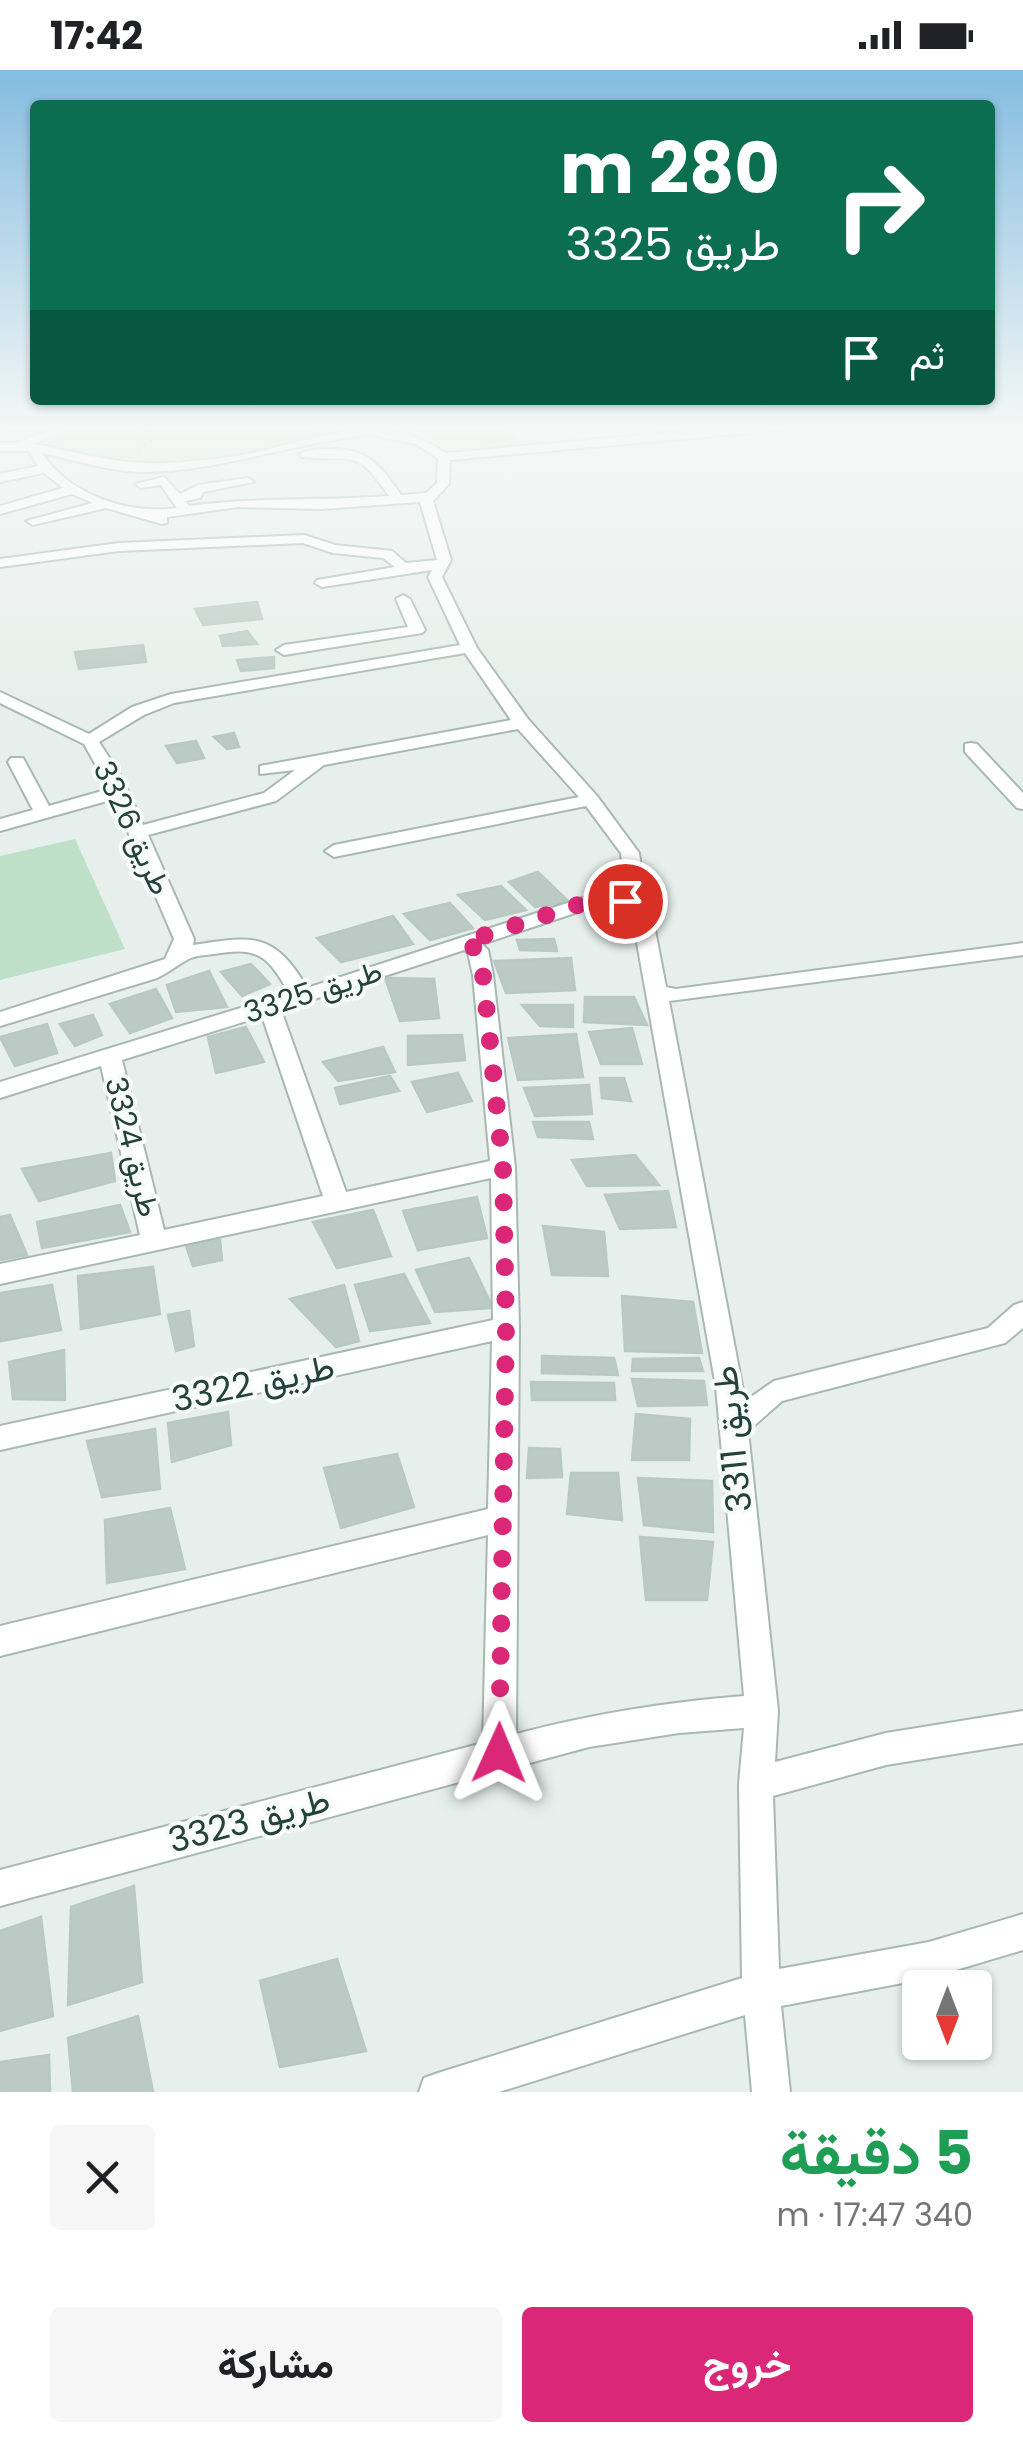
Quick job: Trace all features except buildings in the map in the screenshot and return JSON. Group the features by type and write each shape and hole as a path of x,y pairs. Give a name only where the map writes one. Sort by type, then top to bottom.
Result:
{"street":[{"path":"164,520 184,526 198,541"},
{"path":"433,520 440,537 442,565 435,577 438,588 469,648 522,722 591,800 630,852 633,865 622,902"},
{"path":"33,521 41,557"},
{"path":"91,551 87,538 173,523"},
{"path":"0,564 198,541 309,539 333,549 393,555 403,568"},
{"path":"322,583 442,565"},
{"path":"284,650 416,630 403,598"},
{"path":"362,640 373,664"},
{"path":"90,741 138,711 171,699 469,648"},
{"name":"طريق 3326","path":"0,696 90,741 114,778 116,792 184,939 182,953"},
{"path":"266,770 522,722"},
{"path":"970,748 1023,804"},
{"path":"136,832 270,797 320,760"},
{"path":"18,762 43,812"},
{"path":"0,825 116,792"},
{"path":"334,851 591,800"},
{"name":"طريق 3311","path":"633,865 622,902 643,920 730,1387 762,1712 756,1784 761,1991 771,2092"},
{"name":"طريق 3325","path":"0,1090 270,1008 464,942 622,902"},
{"path":"464,942 478,950 483,975 503,1167 506,1328 499,1753"},
{"path":"0,1020 150,973 172,963 182,953 250,944 271,950 282,960 301,996"},
{"path":"655,992 676,996 1023,949"},
{"path":"270,1008 338,1201"},
{"name":"طريق 3324","path":"109,1054 154,1240"},
{"name":"طريق 3324","path":"0,1274 503,1167"},
{"path":"732,1429 774,1392 996,1336 1023,1312"},
{"name":"طريق 3322","path":"0,1438 506,1328"},
{"path":"0,1641 501,1519"},
{"name":"طريق 3323","path":"0,1888 589,1730 679,1717 762,1712"},
{"path":"756,1784 886,1749 1023,1727"},
{"path":"438,2092 761,1991 929,1960 1023,1932"}],"green space":[{"path":"75,839 125,949 0,980 0,856"}],"route":[{"path":"499,1753 506,1328 503,1167 483,975 478,950 464,942 605,896 625,901"}]}
